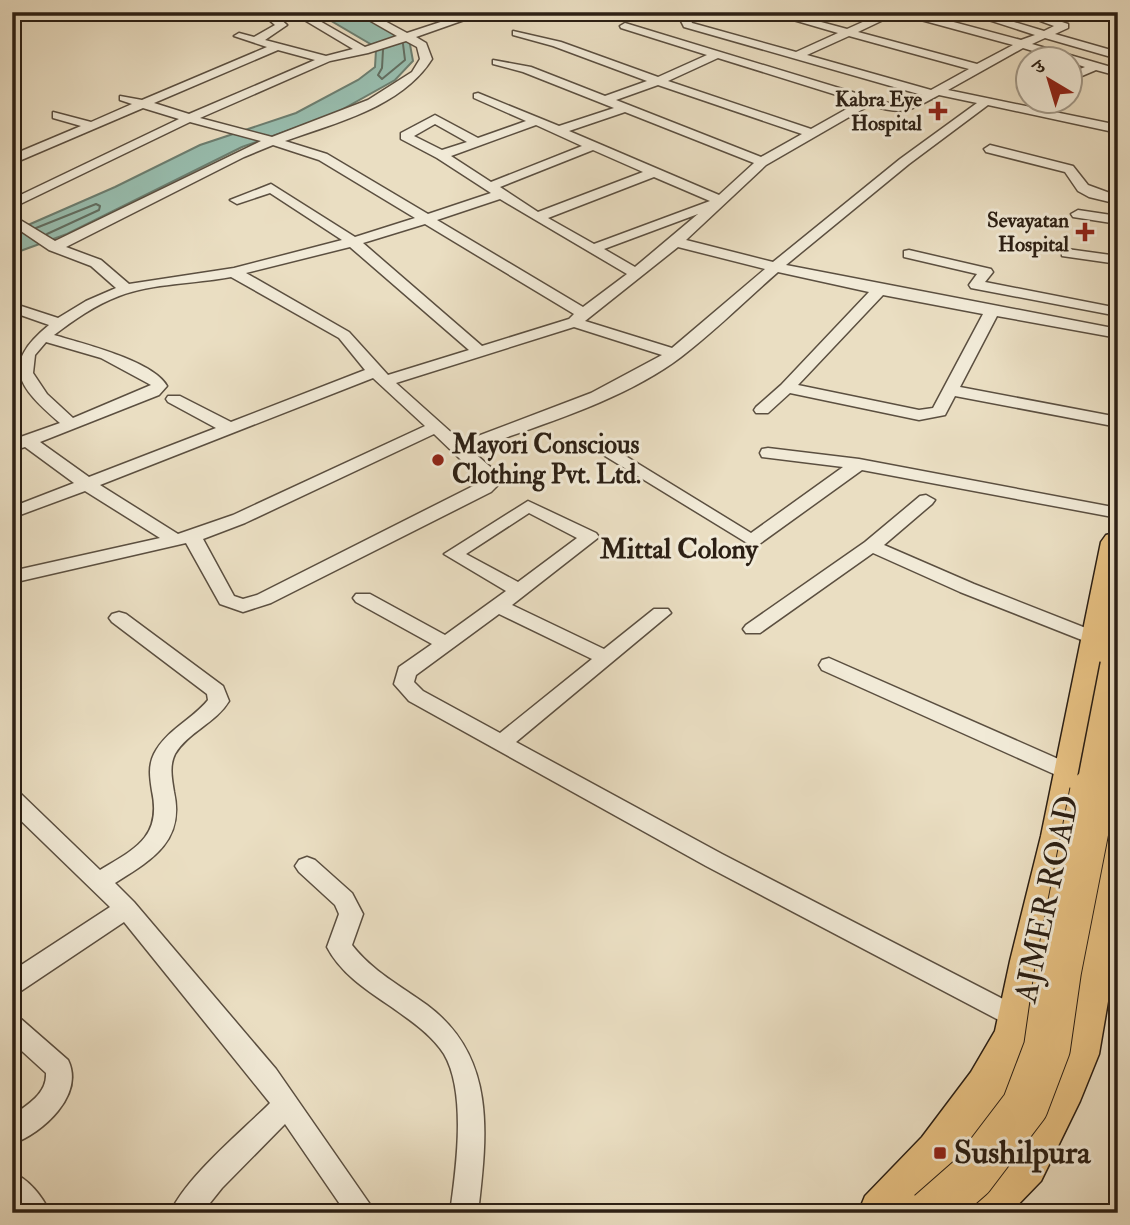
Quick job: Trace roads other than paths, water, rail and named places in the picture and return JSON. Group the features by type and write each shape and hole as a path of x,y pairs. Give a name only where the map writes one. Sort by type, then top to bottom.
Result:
{"highway":[{"name":"AJMER ROAD","path":"883,1213 940,1153 988,1087 1018,1034 1073,774 1108,652 1118,542"},
{"path":"929,1213 971,1177 1025,1106 1047,1048 1108,652"},
{"name":"AJMER ROAD","path":"976,1213 1023,1165 1056,1101 1076,1054 1118,818"}],"street":[{"path":"254,41 282,25 265,12"},
{"path":"296,12 367,50"},
{"path":"54,247 244,153 340,118 418,74 426,63 422,45 360,12"},
{"path":"12,204 190,118 326,59 408,38 482,12"},
{"path":"692,12 685,19 688,25 935,93 1014,108"},
{"path":"771,12 979,68"},
{"path":"767,70 894,12"},
{"path":"902,12 1118,73"},
{"path":"934,21 958,12"},
{"path":"969,12 1118,56"},
{"path":"625,26 894,109 905,109 1022,44 1064,26 1021,12"},
{"path":"517,33 557,44 812,133"},
{"path":"239,36 326,59"},
{"path":"12,160 275,47"},
{"path":"605,100 659,81 718,54"},
{"path":"497,62 527,69 762,162"},
{"path":"1084,71 1095,66"},
{"path":"172,77 193,83"},
{"path":"478,96 721,201"},
{"path":"124,98 323,157 428,219 579,318 675,354"},
{"path":"12,513 231,429 381,376 480,352 579,318 676,242 762,162 869,101"},
{"path":"457,449 602,394 675,354 917,149 985,102"},
{"path":"560,130 624,108"},
{"path":"57,115 93,126"},
{"path":"1054,116 1118,129"},
{"path":"476,142 435,119 405,136 503,193 537,217 636,273"},
{"path":"441,155 537,121"},
{"path":"24,138 45,146"},
{"path":"490,187 595,145"},
{"path":"990,149 1069,169 1083,187 1094,194 1118,200"},
{"path":"537,217 655,172"},
{"path":"237,200 271,188 352,241 480,352"},
{"path":"71,425 37,392 18,366 44,337 91,303 128,289 233,272 352,241 503,193"},
{"path":"593,248 721,201"},
{"path":"1078,214 1118,220"},
{"path":"14,221 54,247 96,263 128,289"},
{"path":"676,242 774,269 878,291 1118,334"},
{"path":"1067,253 1118,260"},
{"path":"909,254 986,272 976,285 1118,312"},
{"path":"21,444 183,537 228,600 243,606 264,599 485,488 492,482 489,475 457,449 381,376 344,335 233,272"},
{"path":"762,411 878,291"},
{"path":"12,307 61,324"},
{"path":"787,388 919,415 939,412 992,311"},
{"path":"21,444 153,392 159,386 156,380 106,355 44,337"},
{"path":"949,390 1118,422"},
{"path":"174,399 231,429"},
{"path":"12,577 183,537 240,519 435,428"},
{"path":"768,453 859,464 1118,513"},
{"path":"613,456 752,541 859,464"},
{"path":"753,629 871,546 926,500"},
{"path":"519,590 453,554 528,506 590,537 498,606 405,673 404,684 416,696 714,860 1021,1020"},
{"path":"871,546 1108,652"},
{"path":"363,598 446,644"},
{"path":"498,606 606,658"},
{"path":"502,742 661,613"},
{"path":"100,881 147,850 163,834 168,815 160,765 167,751 180,736 211,713 219,701 216,691 119,618"},
{"path":"829,665 1073,774"},
{"path":"12,799 127,908 267,1077 362,1213"},
{"path":"307,866 344,899 351,914 339,947 353,967 430,1022 457,1053 469,1099 470,1168 464,1213"},
{"path":"12,984 127,908"},
{"path":"12,1026 59,1068 60,1085 48,1103 12,1132"},
{"path":"184,1213 212,1179 286,1105"},
{"path":"12,1185 36,1213"}],"water":[{"path":"316,12 354,12 409,39 413,61 395,80 334,114 242,147 67,234 12,254 12,232 115,187 200,145 296,113 358,80 375,67 376,50 372,45"}],"place":[{"name":"Kabra Eye Hospital","path":"938,111"},
{"name":"Sevayatan Hospital","path":"1085,232"},
{"name":"Mayori Conscious Clothing Pvt. Ltd.","path":"438,460"},
{"name":"Sushilpura","path":"940,1153"}],"district":[{"name":"Mittal Colony","path":"679,549"}]}
